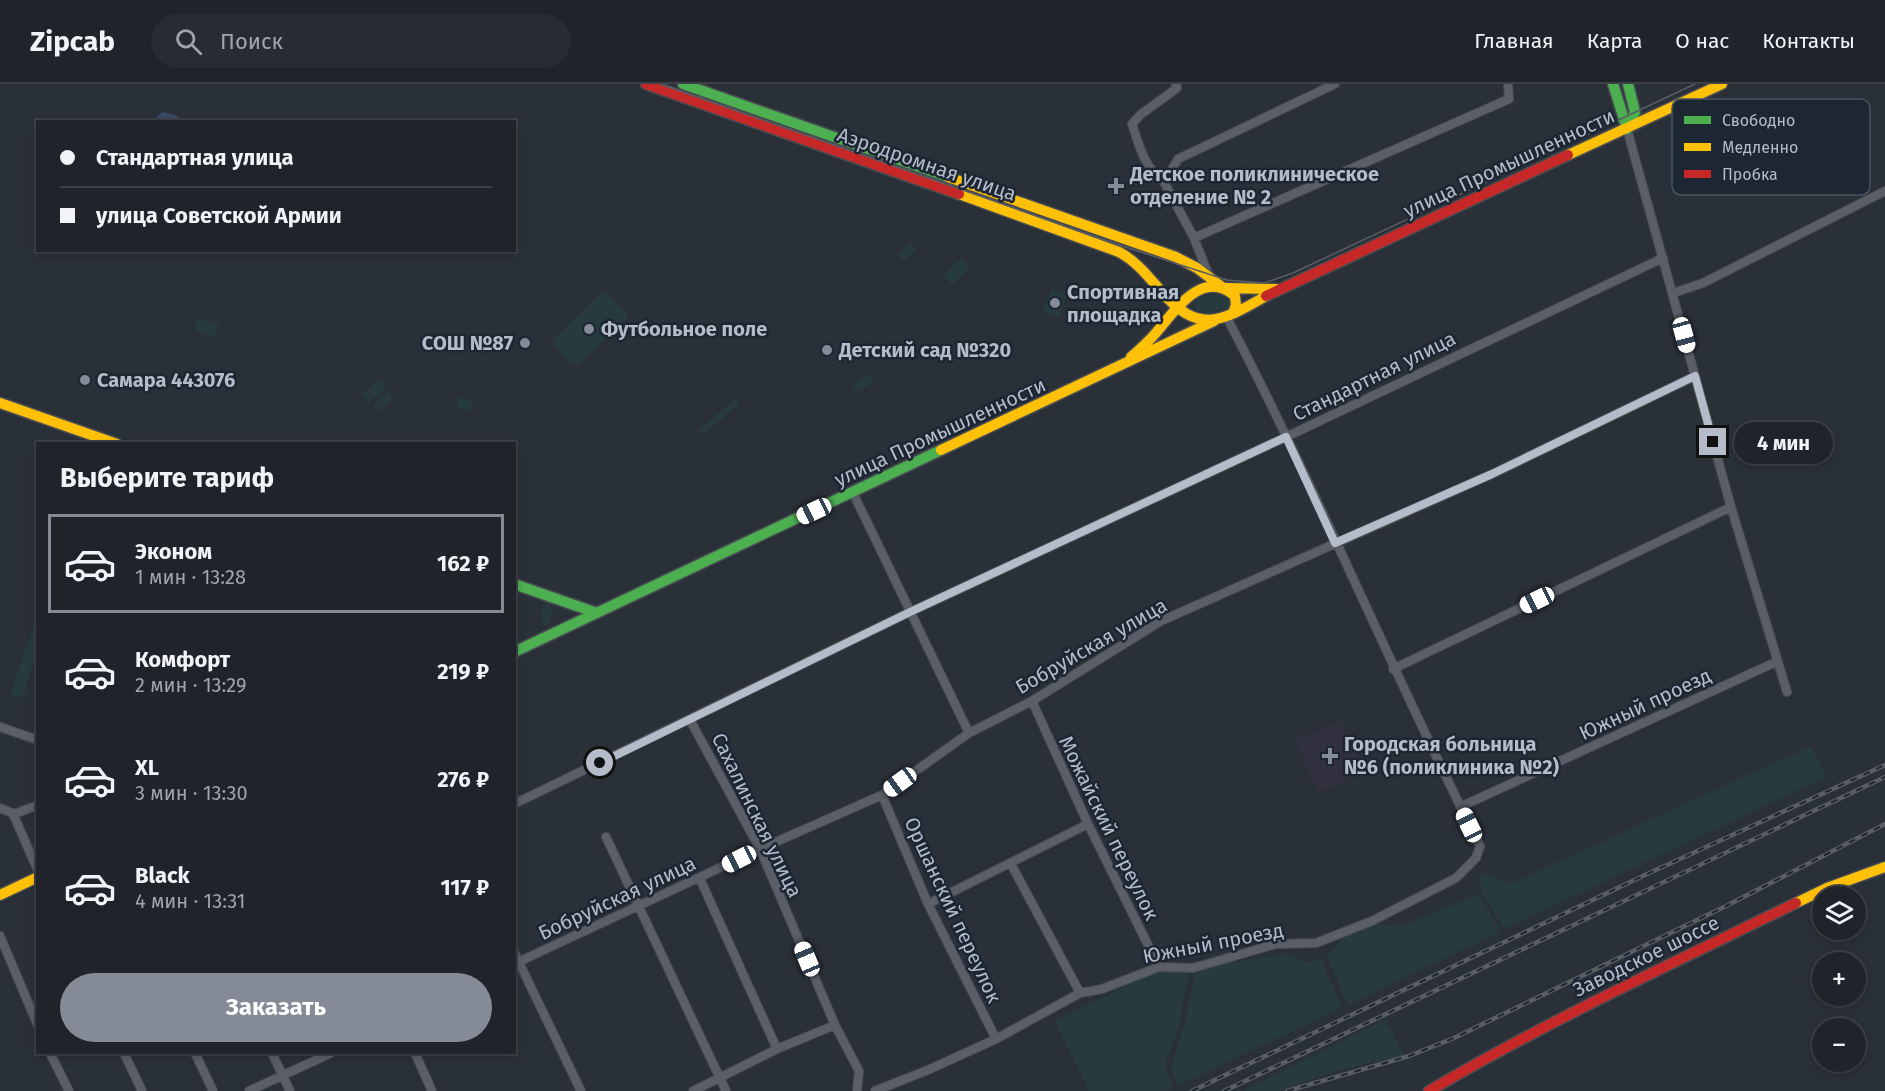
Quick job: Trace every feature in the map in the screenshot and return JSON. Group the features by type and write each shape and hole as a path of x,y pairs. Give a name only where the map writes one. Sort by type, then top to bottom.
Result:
{"main road":[{"name":"Аэродромная улица","path":"646,84 1116,250 1139,265 1177,307"},
{"name":"Аэродромная улица","path":"684,84 1176,257 1224,287"},
{"path":"1613,84 1626,129"},
{"path":"1626,129 1635,112 1628,84"},
{"name":"улица Промышленности","path":"1690,99 1722,84"},
{"path":"1633,104 1658,114"},
{"name":"улица Промышленности","path":"516,651 1121,366 1279,289 1672,107"},
{"name":"улица Промышленности","path":"1121,366 1155,335 1188,296 1224,287 1279,289"},
{"path":"1177,307 1190,316 1221,317 1236,305 1235,296 1224,287"},
{"path":"1196,293 1190,303 1194,316 1221,317"},
{"path":"0,403 111,442"},
{"path":"516,585 597,613"},
{"name":"Заводское шоссе","path":"1429,1091 1473,1065 1608,994 1827,888 1885,867"},
{"path":"0,895 36,878"}],"street":[{"path":"1176,84 1177,88 1140,114 1132,124 1140,151 1151,172 1164,182 1194,238 1209,276"},
{"path":"1164,182 1178,159 1335,84"},
{"path":"1194,238 1509,99 1508,84"},
{"path":"1626,129 1731,507 1787,692"},
{"path":"1673,293 1703,283 1885,191"},
{"name":"Стандартная улица","path":"516,803 910,612 1663,258"},
{"path":"1221,317 1286,437 1393,669 1460,807"},
{"name":"Бобруйская улица","path":"517,963 760,849 882,795 969,733 1032,702 1161,621 1492,474 1695,376"},
{"path":"853,493 969,733"},
{"path":"1393,669 1731,507"},
{"name":"Южный проезд","path":"875,1091 996,1039 1080,993 1102,989 1159,967 1193,968 1276,944 1316,943 1372,921 1446,884 1467,869 1476,858 1480,846 1460,807 1778,661"},
{"name":"Можайский переулок","path":"1032,702 1088,824 1159,967"},
{"name":"Сахалинская улица","path":"690,720 760,849 835,1025 859,1071 857,1091"},
{"path":"0,727 36,739"},
{"name":"Оршанский переулок","path":"882,795 928,904 996,1039"},
{"path":"0,808 14,814 36,807"},
{"path":"14,814 36,866"},
{"path":"928,904 1088,824"},
{"path":"606,837 726,1091"},
{"path":"1011,864 1080,993"},
{"path":"700,879 777,1049"},
{"path":"0,936 36,1021"},
{"path":"517,963 580,1091"},
{"path":"693,1091 777,1049 835,1025"},
{"path":"50,1054 69,1091"},
{"path":"124,1054 142,1091"},
{"path":"195,1054 213,1091"},
{"path":"272,1054 290,1091"},
{"path":"249,1091 329,1054"},
{"path":"415,1054 432,1091"}],"shaded area":[{"name":"Городская больница №6 (поликлиника №2)","path":"1341,720 1364,772 1318,793 1295,740"}],"green space":[{"path":"910,243 916,250 903,262 897,255"},
{"path":"962,258 971,268 952,285 943,274"},
{"name":"Спортивная площадка","path":"1052,289 1067,294 1059,318 1043,312"},
{"name":"Футбольное поле","path":"605,292 627,313 628,317 578,365 571,364 551,341 601,293"},
{"path":"1223,292 1230,295 1232,307 1208,314 1196,310 1195,304 1198,298"},
{"path":"198,318 219,325 215,337 194,330"},
{"path":"869,374 874,382 857,392 853,384"},
{"path":"379,379 387,387 369,402 362,394"},
{"path":"388,391 394,398 379,411 373,405"},
{"path":"459,397 473,402 469,411 456,407"},
{"path":"736,399 740,404 703,434 699,429"},
{"path":"548,603 553,613 550,622 545,627 540,615"},
{"path":"36,619 36,657 22,698 10,694"},
{"path":"1811,746 1826,777 1504,929 1481,891 1479,874 1493,876 1510,884"},
{"path":"1480,894 1500,932 1348,1005 1327,956 1348,935 1378,925 1405,925"},
{"path":"1289,954 1308,963 1321,959 1342,1008 1177,1086 1171,1067 1185,1023 1195,971 1211,965"},
{"path":"1167,971 1188,971 1189,974 1178,1029 1165,1066 1173,1088 1166,1091 1089,1091 1055,1021 1140,979"},
{"path":"1385,1019 1404,1055 1330,1073 1279,1091 1244,1091"}],"water":[{"path":"162,112 173,114 184,120 154,120"}],"tram line":[{"path":"660,84 1122,246 1227,280 1264,283 1293,273 1695,84"}],"railway":[{"path":"1192,1091 1645,875 1885,765"},
{"path":"1224,1091 1885,777"},
{"path":"1287,1091 1409,1056 1454,1038 1726,906 1885,824"}],"traffic: fast":[{"path":"683,84 948,177"},
{"path":"1613,84 1627,129"},
{"path":"1627,129 1635,112 1628,84"},
{"path":"516,651 941,450"},
{"path":"516,585 597,613"}],"traffic: slow":[{"path":"1689,99 1722,84"},
{"path":"1568,155 1672,107"},
{"path":"948,177 1176,257 1197,268 1222,287"},
{"path":"959,194 1119,252 1141,269 1174,304 1186,314 1198,319 1210,320 1223,317 1266,296"},
{"path":"1131,357 1180,305 1200,289 1223,288 1235,296 1236,305 1233,313"},
{"path":"1226,288 1276,289"},
{"path":"941,450 1214,321"},
{"path":"0,403 111,442"},
{"path":"1796,903 1827,888 1885,867"},
{"path":"0,895 36,878"}],"traffic: jam":[{"path":"646,84 959,194"},
{"path":"1266,296 1568,155"},
{"path":"1429,1091 1565,1017 1796,903"}],"place":[{"name":"Детское поликлиническое отделение № 2","path":"1116,186"},
{"name":"Спортивная площадка","path":"1055,303"},
{"name":"Футбольное поле","path":"589,329"},
{"name":"СОШ №87","path":"525,343"},
{"name":"Детский сад №320","path":"827,350"},
{"name":"Самара 443076","path":"85,380"},
{"name":"Городская больница №6 (поликлиника №2)","path":"1330,756"}],"route":[{"path":"600,763 910,612 1286,437 1335,543 1492,474 1695,376 1713,442"}]}
